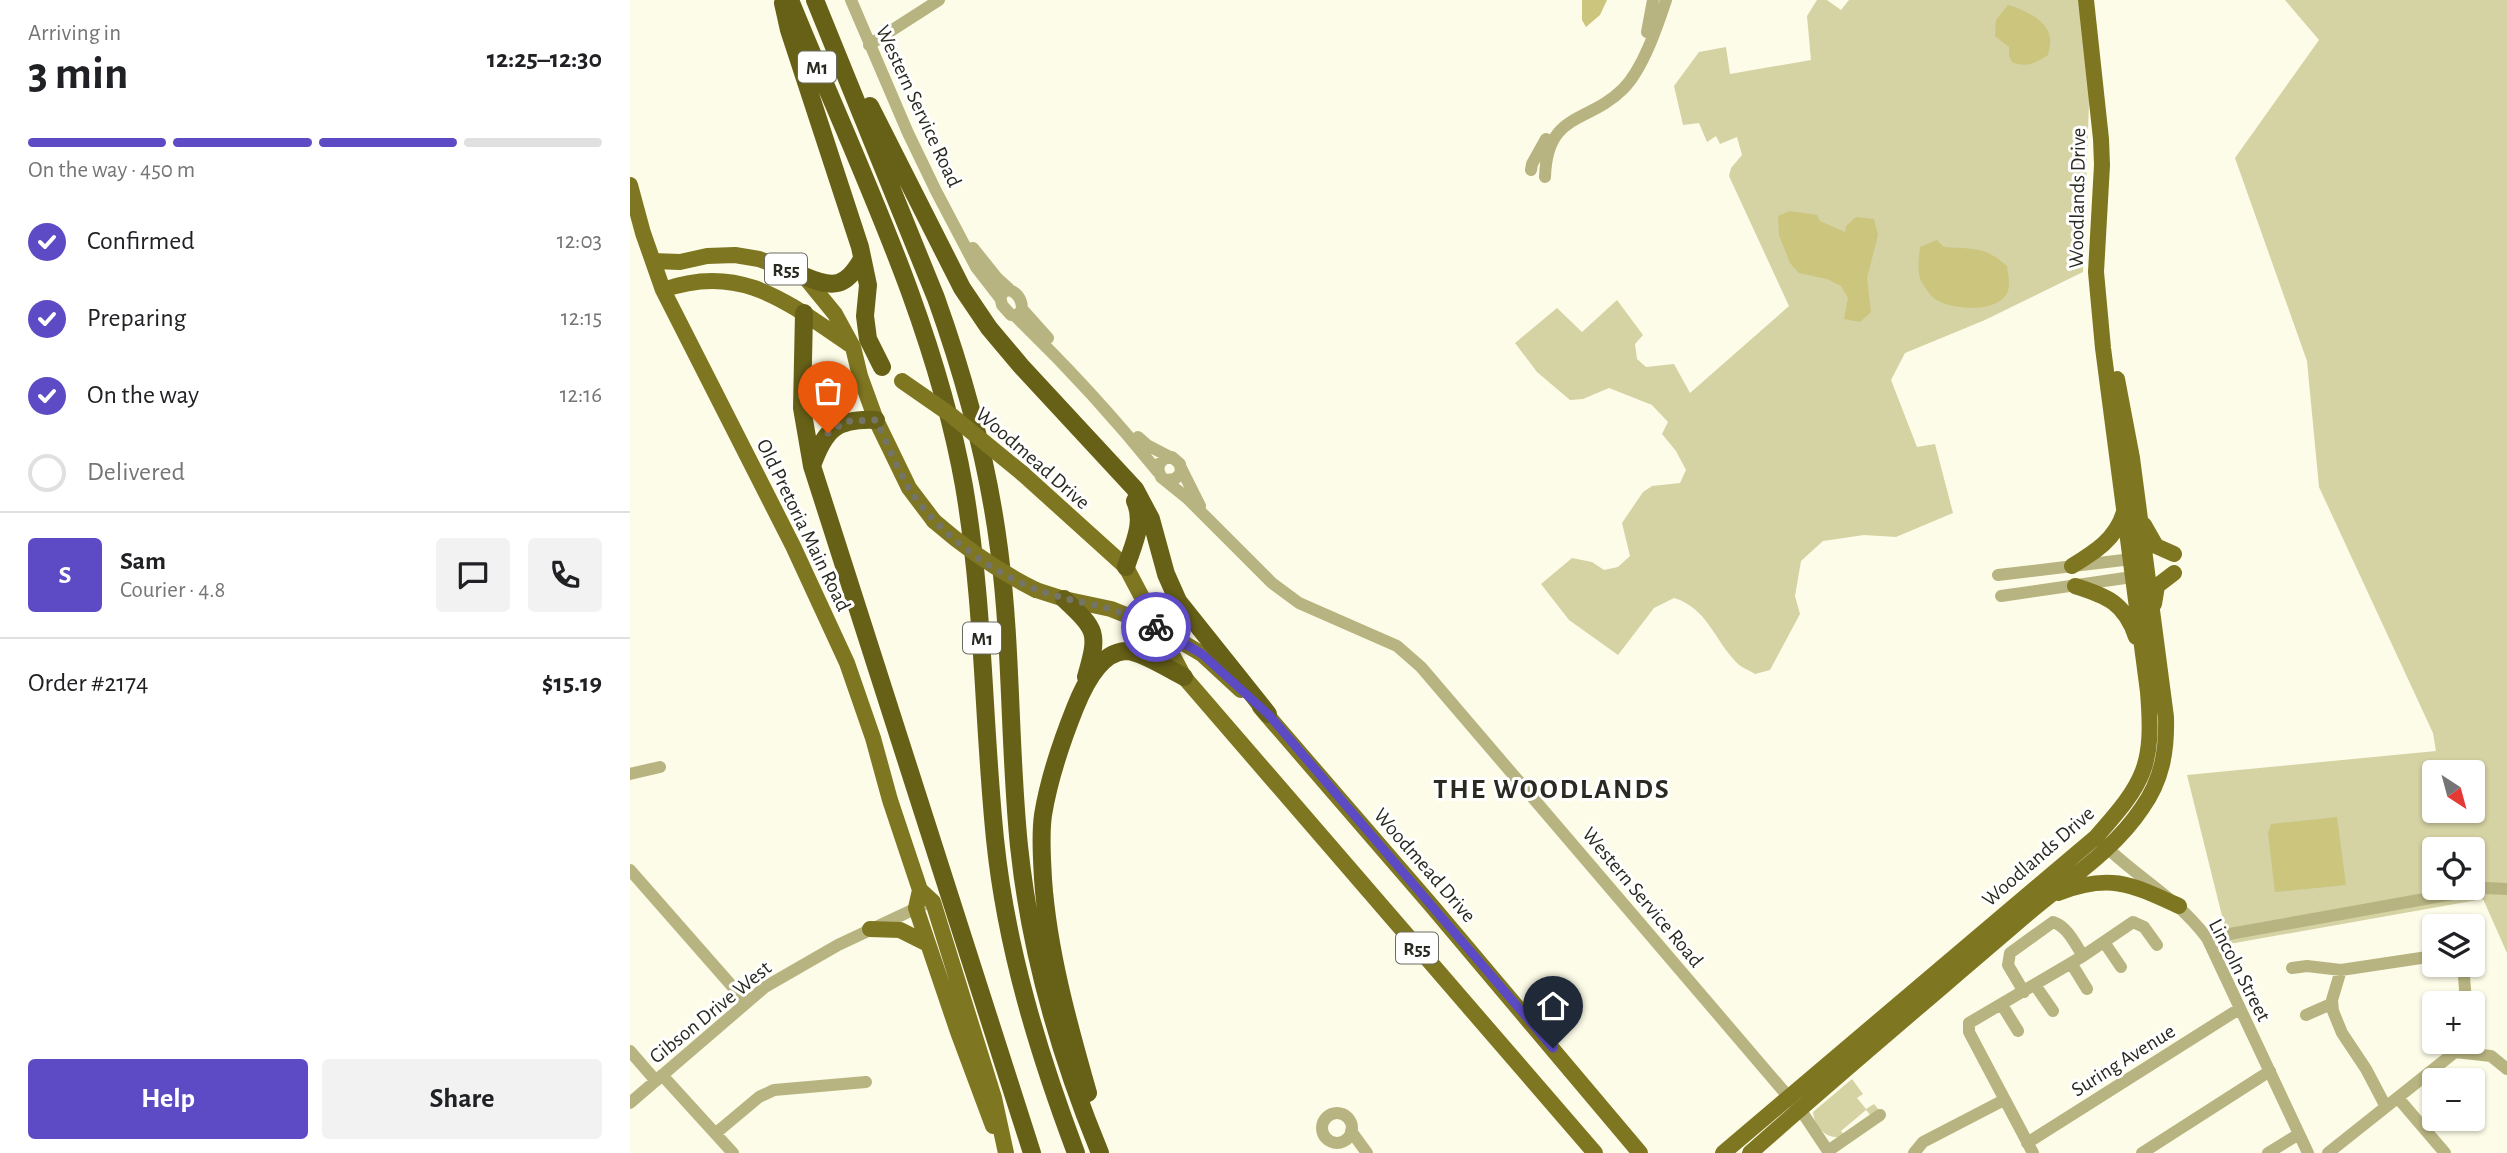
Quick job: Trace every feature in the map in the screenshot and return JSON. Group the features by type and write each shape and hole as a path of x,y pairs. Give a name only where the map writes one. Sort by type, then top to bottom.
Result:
{"highway":[{"path":"783,0 789,30 862,259 868,285 865,316 868,339 882,367"},
{"name":"M1","path":"790,0 903,273 946,403 972,540 981,622 995,841 1007,918 1044,1065 1076,1153"},
{"path":"816,0 826,14 859,86 962,288 989,328 1021,366 1140,495 1151,519 1166,574 1178,601 1268,714"},
{"name":"M1","path":"816,0 936,298 952,343 978,435 1000,551 1019,846 1030,917 1066,1062 1100,1153"},
{"path":"804,276 821,283 843,282 853,274 862,259"},
{"path":"804,313 802,408 812,466 1032,1153"},
{"path":"812,466 820,444 835,427 846,421 876,420"},
{"path":"1113,465 1133,495 1139,514 1138,528 1126,567"},
{"path":"1064,599 1089,623 1093,632 1093,651 1082,690 1058,751 1043,816 1041,851 1046,914 1071,1033 1110,1153"},
{"path":"1082,690 1106,660 1125,651 1185,677"}],"main road":[{"name":"Woodlands Drive","path":"1724,1152 1794,1104 2046,897 2101,843 2134,790 2149,754 2151,737 2140,576 2132,511 2103,348 2096,272 2102,165 2087,0"},
{"name":"Old Pretoria Main Road","path":"630,186 663,290 793,546 842,652 873,738 920,890 933,902"},
{"name":"R55","path":"653,261 680,262 707,256 735,255 759,259 804,276"},
{"name":"Woodmead Drive","path":"804,276 835,314 853,347 876,420 909,488 934,521 987,564 1036,590 1111,609 1156,627 1202,654 1268,714 1640,1153"},
{"name":"Woodmead Drive","path":"663,290 694,282 741,282 804,313 951,415 1022,473 1126,567 1185,677 1592,1153"},
{"path":"2072,566 2106,543 2132,511 2156,546 2174,554"},
{"path":"2152,611 2157,586 2174,573"},
{"name":"Woodlands Drive","path":"1750,1153 1794,1104 2141,810 2160,775 2164,758 2166,717 2152,611 2140,576"},
{"path":"2075,586 2105,596 2123,610 2135,632 2145,663"},
{"path":"2046,897 2086,883 2110,882 2137,887 2179,906"},
{"path":"920,890 916,908 982,1100 1003,1145"},
{"path":"933,902 994,1098 1003,1145"},
{"path":"870,929 900,930 928,944"},
{"path":"1597,1101 1649,1153"}],"street":[{"name":"Western Service Road","path":"851,0 908,133 956,226 996,278 1004,294"},
{"path":"869,45 939,0"},
{"path":"1531,170 1536,155 1553,130 1609,93 1625,76 1647,33 1653,0"},
{"path":"1545,177 1547,152 1560,129 1611,98 1630,80 1656,29 1665,0"},
{"path":"1018,312 1018,295 1004,294 1006,311 1018,312 1142,441 1178,461 1181,468 1177,478 1162,476 1161,460 1170,457"},
{"name":"Western Service Road","path":"1018,312 1110,412 1162,476 1260,573 1299,603 1388,641 1422,667 1794,1104 1828,1151 1880,1115"},
{"name":"Western Service Road","path":"1181,468 1205,516"},
{"path":"1997,575 2138,559"},
{"path":"2001,596 2140,576"},
{"path":"630,774 660,767"},
{"name":"Lincoln Street","path":"2101,843 2179,906 2207,938 2308,1153"},
{"path":"630,870 746,1002"},
{"path":"2207,938 2486,888 2507,889"},
{"name":"Gibson Drive West","path":"630,1103 765,987 813,958 870,929 933,902"},
{"path":"2053,1011 2008,965 2011,950 2053,922 2065,930 2083,956"},
{"path":"2030,1148 1969,1032 1968,1025 2083,956 2130,924 2136,922 2144,927 2157,945"},
{"path":"2104,942 2121,967"},
{"path":"2292,968 2320,966 2341,970 2422,958"},
{"path":"2071,963 2087,989"},
{"path":"2341,970 2331,1004 2342,1033 2366,1069 2386,1107"},
{"path":"2305,1015 2331,1004"},
{"path":"2002,1005 2018,1031"},
{"name":"Suring Avenue","path":"2030,1148 2239,1009"},
{"path":"630,1051 716,1133 733,1153"},
{"path":"2328,1153 2398,1098 2447,1054"},
{"path":"2483,1054 2491,1056 2507,1069"},
{"path":"2142,1153 2270,1071"},
{"path":"716,1133 759,1097 774,1090 866,1082"},
{"path":"2398,1098 2445,1153"},
{"path":"1914,1153 1923,1142 2004,1100"},
{"path":"1334,1114 1344,1115 1351,1124 1345,1148 1326,1138 1322,1128 1325,1119 1334,1114"},
{"path":"1351,1131 1367,1153"},
{"path":"2268,1153 2299,1135"}],"shaded area":[{"path":"1582,0 1607,0 1600,15 1586,27 1582,20"},
{"path":"1817,0 1827,0 1841,10 1849,0 2078,0 2090,75 2083,272 1985,320 1905,353 1891,380 1917,447 1935,444 1953,513 1896,537 1864,535 1823,541 1801,561 1795,596 1800,614 1770,670 1755,674 1740,665 1695,609 1674,598 1654,608 1618,655 1569,620 1541,584 1572,558 1592,562 1604,570 1618,567 1630,556 1622,523 1643,492 1652,486 1680,483 1686,470 1676,451 1662,434 1668,422 1652,405 1609,388 1583,399 1570,400 1537,372 1515,343 1557,308 1582,332 1617,300 1643,335 1635,344 1637,359 1646,367 1674,364 1690,393 1789,306 1729,176 1731,168 1742,155 1737,137 1720,144 1716,136 1707,142 1699,123 1683,125 1674,86 1699,52 1726,47 1730,74 1811,60 1807,16"},
{"path":"2285,0 2507,0 2507,953 2483,900 2485,837 2422,837 2422,900 2477,900 2229,944 2187,775 2436,751 2433,733 2319,487 2307,361 2235,158 2319,40"},
{"path":"2008,5 2028,13 2048,31 2048,55 2031,64 2012,62 2009,47 1995,36 1996,20"},
{"path":"1790,211 1817,215 1820,221 1845,232 1846,226 1856,217 1874,219 1878,235 1867,278 1871,312 1860,322 1844,319 1848,298 1841,286 1827,279 1799,273 1790,263 1779,235 1778,216"},
{"path":"1937,240 1944,247 1985,252 2007,266 2007,293 1994,304 1974,308 1953,306 1933,297 1921,280 1919,261 1920,247"},
{"path":"2337,817 2346,885 2275,892 2268,833 2271,824"},
{"path":"1852,1079 1863,1094 1857,1098 1866,1109 1874,1104 1879,1110 1871,1116 1866,1110 1841,1131 1845,1136 1833,1137 1823,1132 1816,1124 1813,1112"}],"way so far":[{"path":"828,433 846,421 876,420 909,488 919,502 934,521 987,564 1036,590 1111,609 1156,627"}],"district":[{"name":"THE WOODLANDS","path":"1552,788"}],"route":[{"path":"1156,627 1202,654 1268,714 1553,1048"}]}
